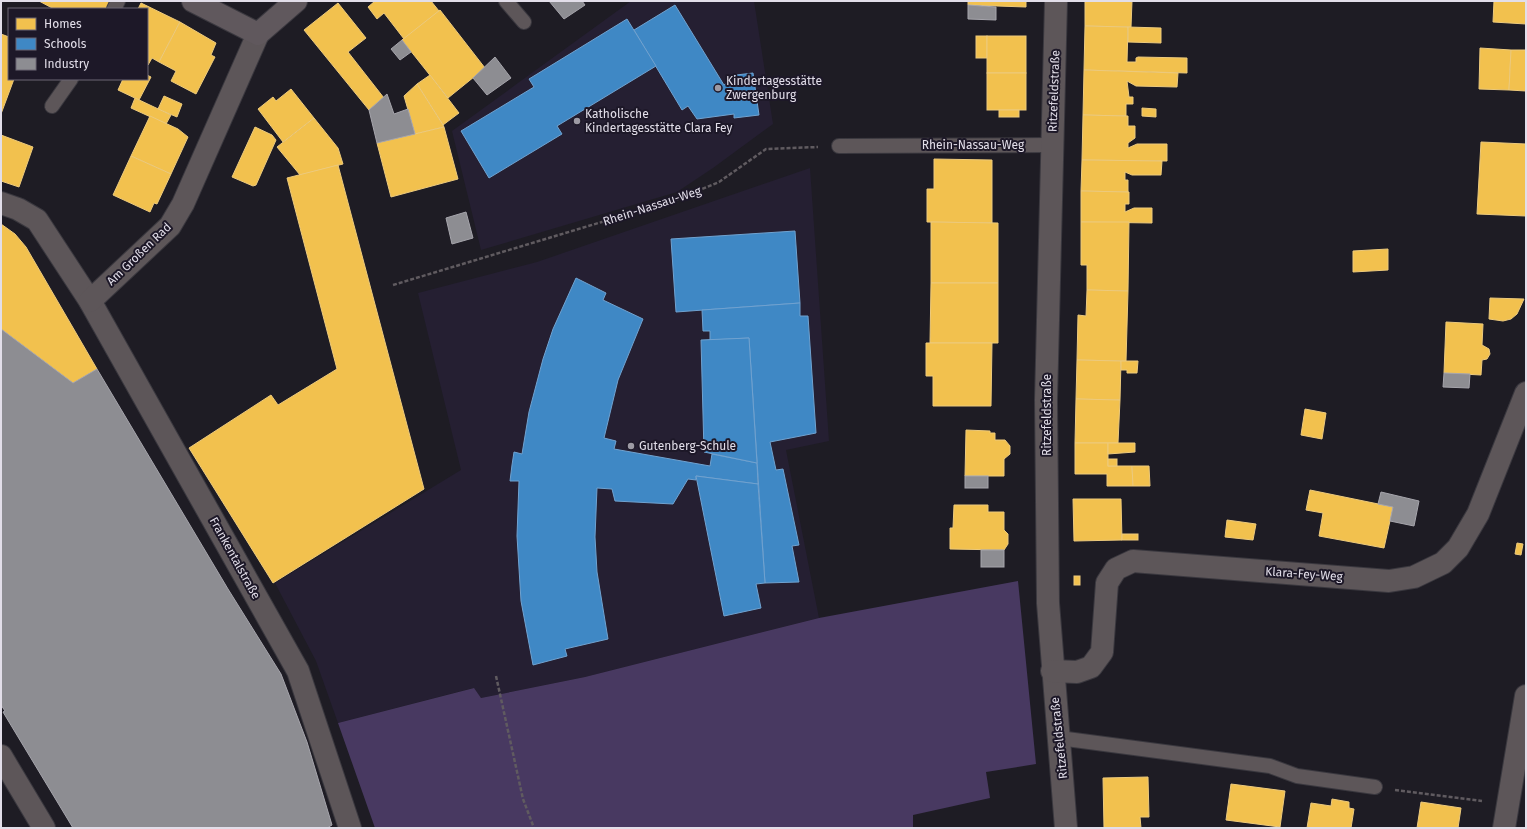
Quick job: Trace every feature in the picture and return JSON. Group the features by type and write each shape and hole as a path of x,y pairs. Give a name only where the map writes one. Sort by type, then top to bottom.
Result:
{"street":[{"path":"193,1 258,34 296,1"},
{"name":"Ritzefeldstraße","path":"1056,1 1046,400 1048,603 1052,671 1066,828"},
{"name":"Am Großen Rad","path":"90,301 170,226 183,204 258,34"},
{"path":"1,203 18,208 37,220 90,301"},
{"name":"Frankentalstraße","path":"90,301 298,671 350,828"},
{"name":"Klara-Fey-Weg","path":"1052,671 1077,672 1091,667 1102,652 1108,582 1116,569 1133,561 1389,581 1414,577 1443,563 1458,548 1478,514 1526,393"},
{"path":"1504,828 1508,804 1520,761 1526,696"},
{"path":"1,756 44,828"}],"lane":[{"path":"506,1 524,22"},
{"path":"52,106 70,80"},
{"name":"Rhein-Nassau-Weg","path":"839,146 1052,145"},
{"path":"1059,738 1270,766 1297,776 1375,787"}],"path":[{"name":"Rhein-Nassau-Weg","path":"393,285 678,199 719,182 766,149 839,146"},
{"path":"496,676 523,799 534,828"},
{"path":"1375,787 1508,804"}],"shaded area":[{"name":"Katholische Kindertagesstätte Clara Fey","path":"631,1 754,1 773,124 713,168 677,192 481,250 452,131"},
{"name":"Gutenberg-Schule","path":"810,168 829,441 786,450 819,618 585,677 481,698 473,688 338,723 316,661 275,583 461,470 418,293 537,262"},
{"path":"1018,581 1036,764 986,772 990,798 913,815 913,828 375,828 338,723 474,688 481,698 585,677 819,618"}],"building: Homes":[{"path":"39,1 111,1 108,8 52,8"},
{"path":"375,1 431,1 439,11 404,39 384,13 377,19 368,7"},
{"path":"968,1 1026,1 1026,7 968,5"},
{"path":"1085,1 1132,1 1131,27 1085,26"},
{"path":"1494,1 1526,1 1526,24 1493,22"},
{"path":"141,3 180,22 159,62 152,58 148,65 148,8 138,8"},
{"path":"338,3 366,38 348,52 384,98 369,110 304,30"},
{"path":"440,10 485,68 448,98 402,40"},
{"path":"180,22 216,43 211,55 215,57 196,94 171,81 176,71 159,62"},
{"path":"1085,26 1128,27 1127,62 1136,62 1136,58 1138,57 1187,58 1187,73 1084,70"},
{"path":"1128,27 1161,28 1161,43 1128,42"},
{"path":"1,34 8,37 8,80 14,80 1,114"},
{"path":"976,36 987,36 987,58 976,58"},
{"path":"987,36 1026,36 1026,73 987,73"},
{"path":"1480,48 1511,50 1509,90 1479,89"},
{"path":"1511,50 1526,50 1526,91 1509,90"},
{"path":"1084,70 1178,73 1177,87 1136,86 1127,81 1129,97 1133,97 1133,104 1126,104 1126,116 1083,115"},
{"path":"987,73 1026,73 1026,110 987,110"},
{"path":"430,75 459,113 443,125 417,84"},
{"path":"148,76 151,77 139,100 118,90 123,80 148,80"},
{"path":"417,84 444,127 415,134 404,96"},
{"path":"291,89 314,118 283,142 258,109 273,97 276,101"},
{"path":"164,96 182,104 177,117 158,109"},
{"path":"135,98 171,115 166,124 131,108"},
{"path":"1142,108 1156,109 1156,117 1142,116"},
{"path":"999,110 1019,110 1019,117 999,117"},
{"path":"1083,115 1128,116 1128,126 1135,126 1135,138 1128,143 1128,148 1137,144 1167,144 1167,161 1082,160"},
{"path":"150,116 178,129 188,137 171,174 131,156"},
{"path":"314,118 338,148 343,164 300,175 277,147"},
{"path":"255,127 272,135 276,140 256,185 253,186 232,177"},
{"path":"444,127 458,179 391,197 377,143"},
{"path":"1,135 33,147 19,187 1,181"},
{"path":"1481,142 1526,144 1526,216 1477,214"},
{"path":"131,156 171,174 157,204 154,203 150,212 113,195"},
{"path":"934,159 992,160 992,223 927,222 927,189 934,189"},
{"path":"1082,160 1162,161 1161,175 1132,175 1125,172 1125,180 1128,180 1128,192 1081,191"},
{"path":"338,165 424,489 273,583 189,448 271,395 278,405 337,369 287,178"},
{"path":"1081,191 1129,192 1129,204 1125,204 1125,212 1134,208 1152,208 1152,223 1081,222"},
{"path":"931,222 998,223 998,283 931,283"},
{"path":"1081,222 1129,222 1128,291 1087,290 1087,265 1081,265"},
{"path":"1,224 15,234 26,247 97,369 73,383 1,329"},
{"path":"1388,249 1388,270 1353,272 1353,251"},
{"path":"931,283 998,283 998,343 930,343"},
{"path":"1087,290 1128,291 1126,361 1077,360 1078,315 1086,316"},
{"path":"1490,298 1524,299 1517,314 1511,319 1503,321 1489,319"},
{"path":"1446,322 1483,324 1482,345 1489,349 1490,354 1487,359 1482,360 1481,375 1444,373"},
{"path":"926,343 992,343 991,406 933,406 933,376 926,376"},
{"path":"1077,360 1121,361 1120,400 1076,399"},
{"path":"1121,361 1138,361 1137,373 1127,373 1127,370 1121,370"},
{"path":"1076,399 1120,400 1118,443 1075,443"},
{"path":"1305,409 1326,413 1322,439 1301,435"},
{"path":"966,430 990,431 990,433 995,433 995,440 1005,440 1010,446 1010,454 1004,459 1004,476 965,476"},
{"path":"1075,443 1108,443 1108,466 1132,466 1133,486 1107,486 1107,474 1075,474"},
{"path":"1108,443 1135,443 1135,452 1108,454"},
{"path":"1108,459 1117,459 1117,466 1108,466"},
{"path":"1132,466 1149,466 1150,486 1133,486"},
{"path":"1310,490 1393,507 1384,548 1319,536 1323,513 1306,510"},
{"path":"1073,499 1121,499 1122,540 1074,541"},
{"path":"954,505 988,505 988,512 1004,512 1004,530 1008,534 1008,544 1004,550 950,549 950,528 953,528"},
{"path":"1227,520 1256,524 1253,540 1225,537"},
{"path":"1122,534 1138,534 1138,540 1122,540"},
{"path":"1517,543 1523,544 1521,555 1515,554"},
{"path":"1074,576 1080,576 1080,585 1074,585"},
{"path":"1148,777 1149,817 1140,817 1141,828 1104,828 1103,778"},
{"path":"1231,784 1285,791 1280,827 1226,820"},
{"path":"1332,799 1349,802 1349,808 1354,809 1351,828 1307,828 1311,803 1331,806"},
{"path":"1421,802 1461,808 1458,828 1417,828"}],"building: Schools":[{"path":"675,5 724,85 729,81 728,76 753,73 759,115 734,118 734,114 697,119 688,106 682,110 634,30"},
{"path":"627,19 656,66 557,126 562,134 489,178 461,131 534,87 529,79"},
{"path":"795,231 800,303 676,312 671,239"},
{"path":"576,278 606,293 603,300 643,319 618,380 604,438 616,441 614,449 710,466 712,454 757,463 758,484 696,476 696,480 688,479 673,504 615,501 612,489 597,488 595,537 597,572 608,639 565,649 567,656 533,665 521,601 517,536 519,481 510,481 514,452 522,454 529,412 543,359 553,329"},
{"path":"800,303 800,316 808,316 816,433 770,442 776,470 783,469 799,545 792,546 799,582 765,583 749,338 710,340 710,331 703,331 702,310"},
{"path":"749,338 757,463 704,452 701,340"},
{"path":"696,476 758,484 765,583 756,584 761,608 724,616"}],"building: Industry":[{"path":"549,1 582,1 585,5 564,19"},
{"path":"968,5 996,7 996,20 968,19"},
{"path":"402,40 411,52 400,60 391,49"},
{"path":"495,57 511,78 487,95 473,78"},
{"path":"387,94 394,114 408,109 415,134 377,143 369,110"},
{"path":"466,212 473,238 452,244 446,218"},
{"path":"1,329 73,383 97,369 228,589 281,674 307,742 332,825 327,828 73,828 3,712 5,711 1,705"},
{"path":"1444,373 1470,374 1469,388 1443,387"},
{"path":"965,476 988,476 988,488 965,488"},
{"path":"1381,492 1419,501 1414,526 1390,521 1393,507 1378,504"},
{"path":"981,550 1004,550 1004,567 981,567"}],"place":[{"name":"Kindertagesstätte Zwergenburg","path":"718,88"},
{"name":"Katholische Kindertagesstätte Clara Fey","path":"577,121"},
{"name":"Gutenberg-Schule","path":"631,446"}]}
